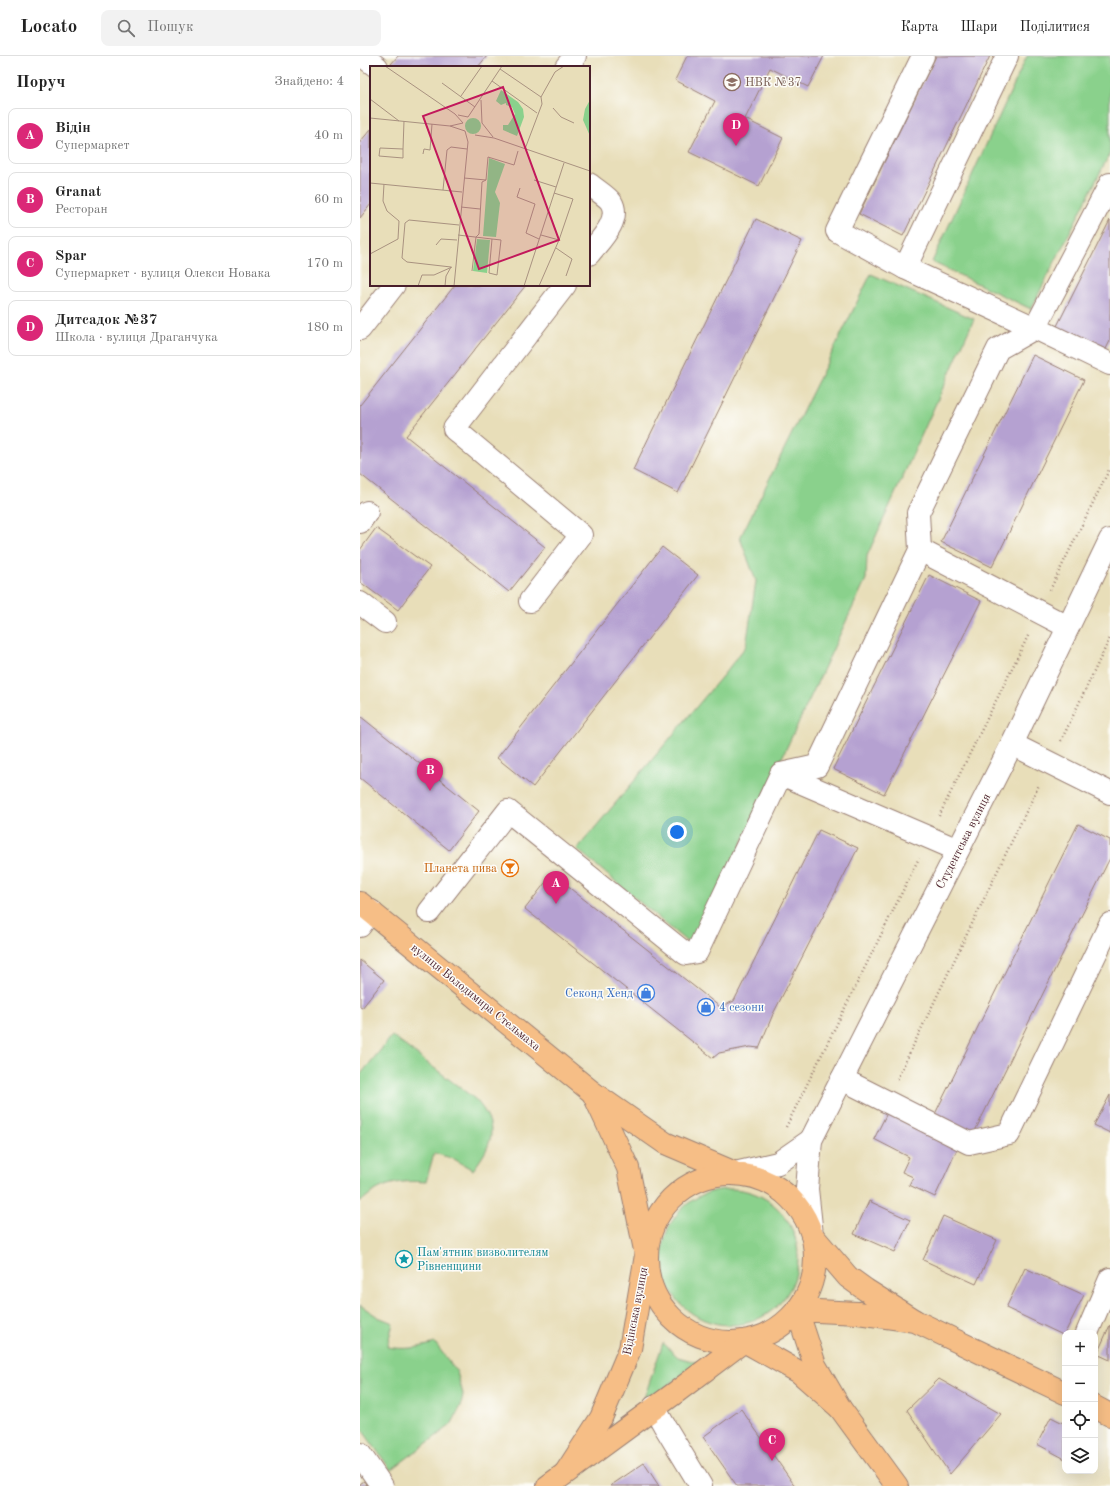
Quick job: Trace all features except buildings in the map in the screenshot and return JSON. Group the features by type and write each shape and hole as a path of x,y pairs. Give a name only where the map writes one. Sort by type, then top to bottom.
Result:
{"main road":[{"name":"вулиця Володимира Стельмаха","path":"364,913 592,1092 665,1143 735,1173"},
{"name":"вулиця Володимира Стельмаха","path":"592,1092 628,1168 646,1255"},
{"path":"646,1255 649,1280 659,1302 675,1321 695,1334 719,1341 744,1341 764,1336 782,1324 797,1310 808,1293 814,1274 815,1255 812,1236 804,1216 792,1199 781,1190 756,1177 735,1173"},
{"name":"Відінська вулиця","path":"566,1472 601,1418 630,1349 651,1229 664,1205 684,1187 708,1176 735,1173"},
{"path":"812,1236 848,1277 915,1321 1062,1389"},
{"path":"797,1310 858,1313 915,1321"},
{"path":"797,1310 815,1365 840,1408 897,1486"},
{"path":"744,1341 798,1372 840,1408"},
{"name":"Відінська вулиця","path":"548,1486 744,1341"},
{"path":"1098,1408 1110,1414"}],"street":[{"path":"567,66 575,56"},
{"path":"923,56 837,231 905,268 1110,364"},
{"path":"905,268 1007,56"},
{"path":"781,774 817,766 920,550 918,513 998,349 1035,328 1110,184"},
{"path":"590,185 611,202 615,214 610,227 590,253"},
{"path":"360,329 393,286"},
{"path":"530,601 581,535 454,429 564,286"},
{"name":"Студентська вулиця","path":"811,1140 1012,744 1110,540"},
{"path":"920,550 1068,627"},
{"path":"360,603 385,622"},
{"path":"1012,744 1110,793"},
{"path":"781,774 958,850"},
{"path":"429,912 508,811 686,954 697,952 781,774"},
{"path":"842,1079 969,1143 1008,1134 1110,924"},
{"path":"735,1173 778,1163 811,1140"},
{"path":"811,1140 807,1189 812,1236"},
{"path":"1088,1330 1110,1278"},
{"path":"654,1407 702,1486"},
{"path":"360,1454 382,1486"}],"path":[{"path":"1047,596 1110,468"},
{"path":"939,817 1030,632"},
{"path":"886,1102 1110,638"},
{"path":"785,1130 922,852"}],"green space":[{"path":"1027,56 1110,56 1110,153 1031,309 932,262"},
{"path":"871,274 974,319 867,556 866,579 693,947 577,849 746,646 756,581 740,538"},
{"path":"392,1036 475,1099 488,1118 491,1126 491,1135 485,1152 473,1170 454,1159 434,1153 426,1182 399,1182 390,1184 367,1196 360,1203 360,1075"},
{"path":"723,1189 737,1189 756,1194 768,1200 783,1214 793,1231 797,1244 797,1270 793,1283 787,1295 773,1310 768,1314 750,1322 737,1325 723,1325 704,1320 692,1314 677,1300 673,1295 665,1277 662,1264 662,1250 667,1231 673,1219 687,1204 692,1200 710,1192"},
{"path":"360,1305 378,1317 393,1323 387,1347 411,1348 435,1343 457,1372 463,1394 461,1406 451,1425 391,1470 360,1427"},
{"path":"663,1343 678,1357 699,1363 642,1404"}],"place":[{"name":"НВК №37","path":"732,82"},
{"name":"Дитсадок №37","path":"736,146"},
{"name":"Granat","path":"430,791"},
{"name":"Планета пива","path":"510,868"},
{"name":"Відін","path":"556,904"},
{"name":"Секонд Хенд","path":"646,993"},
{"name":"4 сезони","path":"706,1007"},
{"name":"Пам'ятник визволителям Рівненщини","path":"404,1259"},
{"name":"Spar","path":"772,1461"}]}
